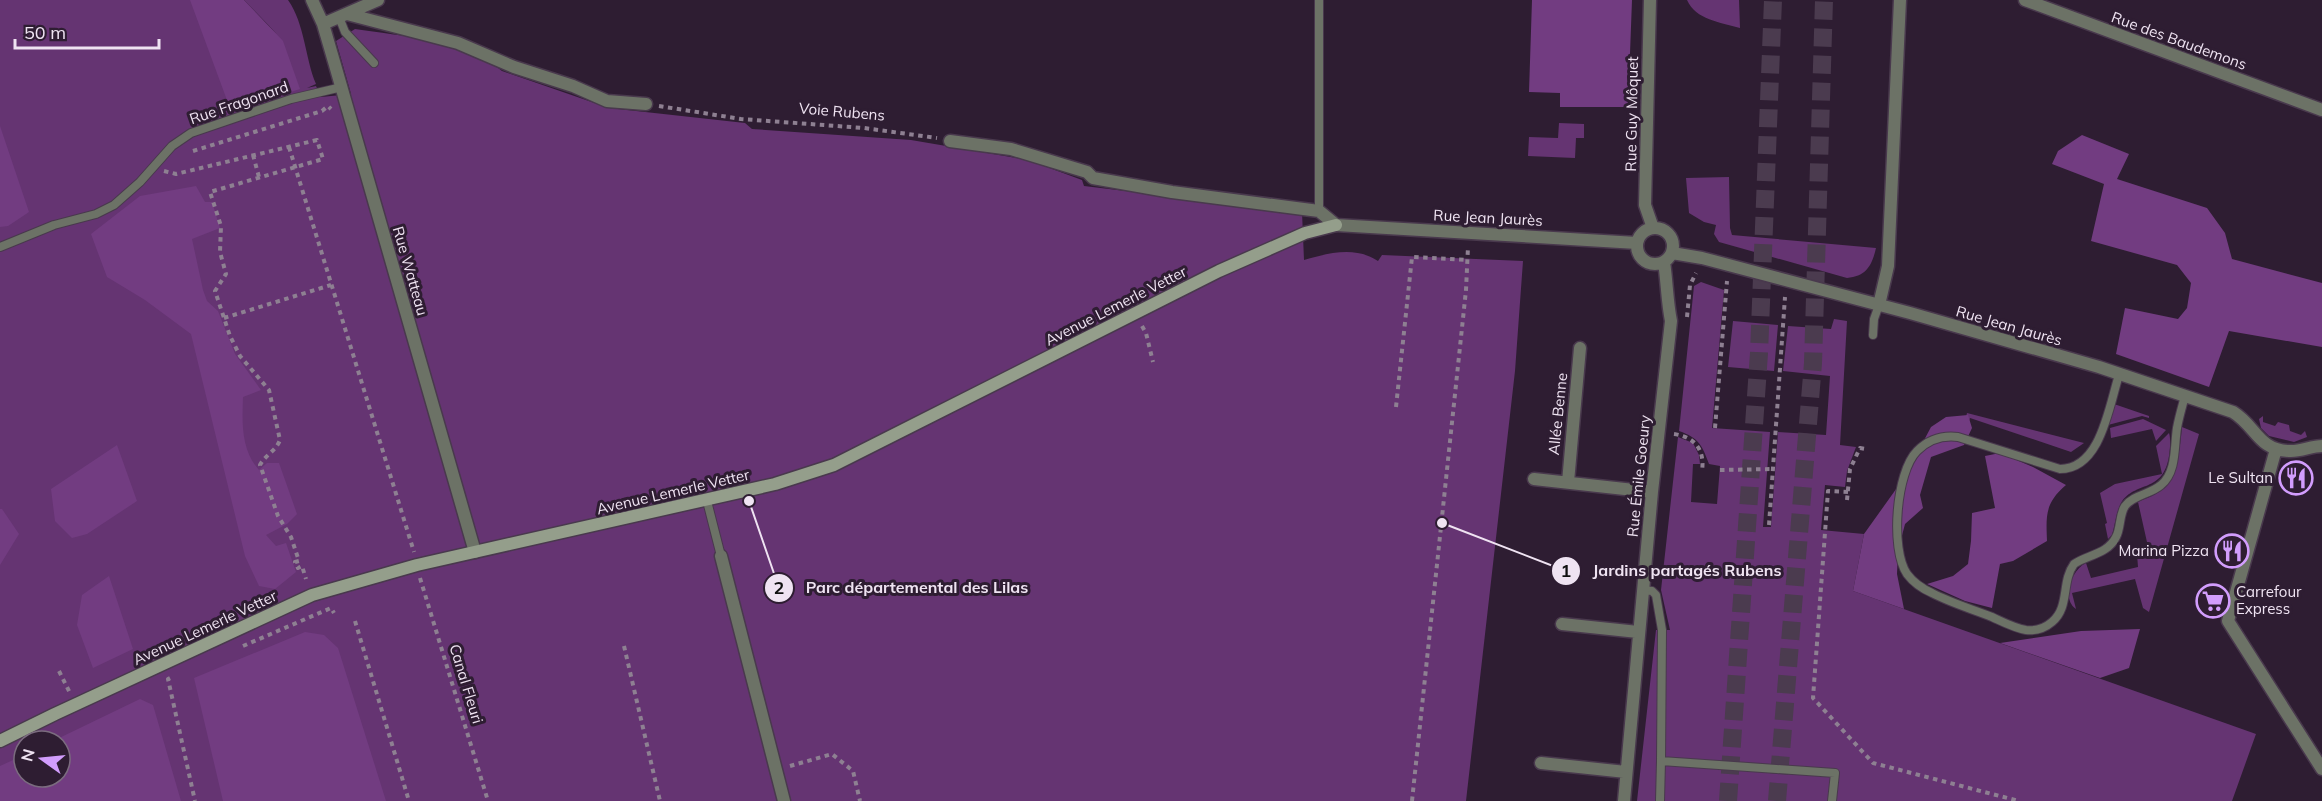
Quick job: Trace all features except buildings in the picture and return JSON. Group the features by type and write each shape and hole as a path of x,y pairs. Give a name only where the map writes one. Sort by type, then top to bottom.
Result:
{"street":[{"name":"Rue Watteau","path":"312,0 323,24 342,87 475,552"},
{"path":"323,24 378,0"},
{"name":"Rue Guy Môquet","path":"1650,0 1645,206 1653,228"},
{"path":"1879,305 1888,266 1900,0"},
{"name":"Rue des Baudemons","path":"2025,0 2322,110"},
{"path":"343,16 458,43 514,67 573,86 607,100 646,105"},
{"path":"950,141 1011,149 1087,172 1093,178 1172,192 1319,211 1336,225"},
{"name":"Rue Jean Jaurès","path":"1336,225 1637,243"},
{"name":"Avenue Lemerle Vetter","path":"0,741 312,595 417,565 776,484 834,465 1219,271 1305,232 1336,225"},
{"path":"1653,228 1670,236 1672,241 1668,258 1652,264 1642,259 1637,243 1643,233 1653,228"},
{"name":"Rue Jean Jaurès","path":"1668,258 1702,258 1879,305 2119,375 2233,412 2245,421 2263,443 2276,449"},
{"name":"Rue Émile Goeury","path":"1624,801 1642,590 1671,321 1666,298 1668,258"},
{"name":"Allée Benne","path":"1568,482 1580,348"},
{"path":"2322,446 2290,452 2276,449 2228,621 2322,769"},
{"path":"1534,478 1652,492"},
{"path":"721,556 784,801"},
{"path":"1562,624 1638,632"},
{"path":"1541,763 1626,772"}],"lane":[{"path":"1319,0 1319,211"},
{"path":"343,16 345,32 374,63"},
{"name":"Rue Fragonard","path":"0,247 54,225 96,214 114,205 140,182 172,146 191,133 291,99 342,87"},
{"path":"1873,335 1874,319 1879,305"},
{"path":"2119,375 2098,441 2088,457 2077,466 2060,469 1958,437 1942,436 1917,451 1906,469 1895,531 1901,561 1912,580 1932,593 2018,628 2037,629 2049,624 2063,606 2065,580 2073,564 2112,544 2116,538 2125,506 2161,485 2168,478 2173,463 2177,427 2185,396"},
{"path":"707,501 721,556"},
{"path":"1642,590 1652,591 1656,595 1662,630 1660,801"},
{"path":"1661,761 1835,773 1832,801"}],"path":[{"name":"Voie Rubens","path":"646,105 741,119 864,128 950,141"},
{"path":"193,151 322,111 328,106 334,113 347,109"},
{"path":"151,170 176,174 317,140 323,159 210,192 221,226 220,252 226,274 215,291 230,336 240,356 269,390 280,440 260,465 278,516 291,537 299,561 295,562 297,568 302,566 306,579"},
{"path":"289,146 415,556"},
{"path":"253,155 259,177"},
{"path":"1395,407 1412,258 1468,259 1412,801"},
{"path":"1715,428 1727,281"},
{"path":"224,318 332,285"},
{"path":"1769,525 1785,297"},
{"path":"1146,333 1153,362"},
{"path":"1674,434 1694,440 1700,449 1702,471"},
{"path":"1847,500 1850,469 1860,448 1866,448"},
{"path":"1720,470 1773,469"},
{"path":"1848,492 1828,491 1813,698 1873,762 2019,801"},
{"name":"Canal Fleuri","path":"419,574 488,801"},
{"path":"237,649 331,608 334,613"},
{"path":"355,621 409,801"},
{"path":"624,645 660,801"},
{"path":"59,671 70,694"},
{"path":"171,677 168,679 195,801"},
{"path":"776,770 832,754 853,771 860,801"}],"shaded area":[{"path":"0,0 242,0 277,34 244,0 288,0 298,20 316,84 307,88 316,86 321,97 351,94 336,41 355,29 412,37 452,46 471,52 502,71 609,108 745,123 752,129 911,140 1028,160 1082,180 1084,186 1302,212 1304,260 1332,253 1351,252 1369,256 1378,261 1382,255 1523,261 1515,371 1466,801 0,801"},
{"path":"190,0 244,0 283,41 300,89 231,111"},
{"path":"1532,0 1632,0 1628,107 1560,107 1560,93 1529,92"},
{"path":"1687,0 1739,0 1740,28 1702,16 1691,7"},
{"path":"1559,123 1584,124 1584,138 1576,138 1575,158 1528,156 1529,137 1558,138"},
{"path":"0,126 29,212 8,226 0,227"},
{"path":"2082,135 2129,154 2117,179 2207,208 2225,233 2232,259 2322,283 2322,347 2229,331 2209,387 2116,354 2125,308 2178,319 2187,308 2191,283 2177,265 2091,241 2104,184 2052,164 2058,151"},
{"path":"1729,177 1732,235 1876,248 1868,269 1859,275 1847,278 1719,242 1714,234 1716,225 1704,222 1689,213 1686,178"},
{"path":"196,186 205,202 212,202 220,228 192,239 203,290 207,301 218,311 235,354 261,390 243,397 243,426 246,445 259,470 267,463 279,463 297,514 287,524 266,535 276,546 286,543 296,572 275,589 259,586 245,556 191,334 145,300 107,277 91,234 140,196"},
{"path":"1701,282 1724,290 1712,428 1770,432 1763,527 1771,527 1778,432 1826,435 1830,376 1783,371 1788,326 1831,329 1834,319 1847,321 1840,445 1856,447 1847,471 1845,487 1825,485 1821,530 1864,534 1853,591 2256,734 2232,801 1637,801 1656,630 1670,630 1661,590 1678,437 1693,443 1699,455 1700,464 1693,464 1691,502 1717,504 1720,466 1709,464 1699,443 1691,436 1679,431 1694,286"},
{"path":"1733,321 1778,325 1774,371 1728,367"},
{"path":"2114,404 2149,416 2149,418 2142,416 2108,425"},
{"path":"1967,413 2084,443 2071,452 1970,418 1965,435 1962,434"},
{"path":"1968,415 1972,428 1964,445 1931,457 1920,495 1923,508 1905,524 1898,551 1897,574 1904,609 1853,591 1864,534 1904,478 1931,427 1946,417"},
{"path":"2263,416 2263,422 2275,426 2278,422 2289,425 2290,431 2301,435 2305,431 2307,437 2294,442 2269,436 2261,428 2259,419"},
{"path":"2143,419 2166,430 2156,441 2152,429 2111,438 2110,428"},
{"path":"2182,427 2199,434 2149,612 2143,608 2135,579 2072,593 2076,609 2069,599 2070,585 2076,572 2086,563 2091,578 2138,567 2137,554 2149,551 2138,502 2158,493 2169,482 2178,460"},
{"path":"2169,433 2170,450 2166,468 2161,476 2155,482 2134,491 2121,503 2112,535 2108,539 2100,493 2115,484 2162,474 2156,446"},
{"path":"117,445 137,501 87,534 72,538 55,521 51,489"},
{"path":"2000,453 2066,485 2050,504 2047,541 2013,561 2000,564 1992,608 1965,601 1927,584 1953,576 1968,564 1972,513 1995,508 1985,456"},
{"path":"0,509 19,534 0,565"},
{"path":"109,576 133,649 93,668 77,625 82,595"},
{"path":"2140,629 2129,668 2100,678 2000,643 2081,631"},
{"path":"305,632 324,635 338,648 386,801 223,801 194,678"},
{"path":"140,699 153,705 181,801 0,801 0,766 12,760 12,789 72,789 72,732"}],"tunnel":[{"path":"1728,801 1759,353 1773,0"},
{"path":"1777,801 1813,363 1824,0"}],"place":[{"name":"Le Sultan","path":"2296,478"},
{"name":"Parc départemental des Lilas","path":"749,501"},
{"name":"Jardins partagés Rubens","path":"1442,523"},
{"name":"Marina Pizza","path":"2232,551"},
{"name":"Carrefour Express","path":"2213,601"}]}
